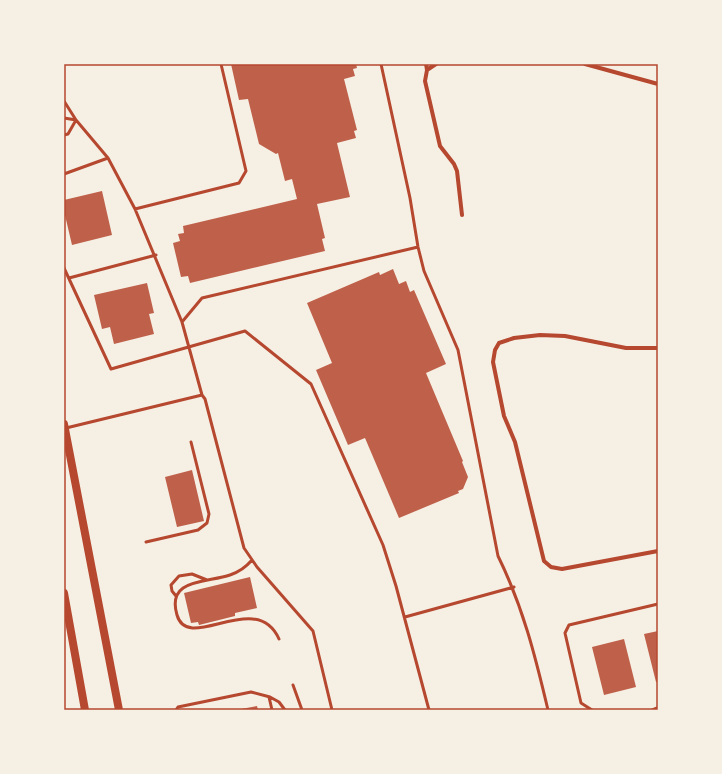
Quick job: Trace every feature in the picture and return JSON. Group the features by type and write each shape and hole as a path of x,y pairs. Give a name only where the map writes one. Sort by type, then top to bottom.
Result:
{"main road":[{"path":"64,427 119,710"},
{"path":"64,593 85,710"}],"street":[{"path":"426,64 428,70 425,82 440,146 454,164 457,171 462,215"},
{"path":"428,70 436,64"},
{"path":"585,64 658,84"},
{"path":"658,348 626,348 565,336 514,338 499,343 495,350 493,362 504,416 515,442 544,561 551,567 562,570 658,551"},
{"path":"653,710 658,708"}],"lane":[{"path":"135,209 239,183 246,171 221,64"},
{"path":"381,64 424,271 458,350 498,556 514,587 530,636 548,710"},
{"path":"64,101 76,120 108,158 135,209 156,255 182,322 202,395 205,399 244,548 252,560 313,632 332,710"},
{"path":"64,118 76,120"},
{"path":"64,136 68,134 76,120"},
{"path":"64,174 108,158"},
{"path":"182,322 202,298 418,247"},
{"path":"69,278 156,255"},
{"path":"64,268 111,369 245,331 311,384 383,545 405,617 429,710"},
{"path":"64,427 202,395"},
{"path":"146,542 198,530 207,523 209,514 191,442"},
{"path":"252,560 244,568 229,576 207,580 181,589 176,596 175,601 177,616 183,625 194,629 236,619 260,620 271,626 279,639"},
{"path":"176,596 172,591 171,585 179,576 192,574 207,580"},
{"path":"405,617 514,587"},
{"path":"592,710 580,703 564,633 569,625 658,604"},
{"path":"293,685 302,710"},
{"path":"176,710 178,707 251,692 269,697 279,702 285,710"},
{"path":"269,697 272,710"}],"building":[{"path":"231,64 356,64 357,68 353,69 355,76 344,79 357,130 354,131 356,138 337,143 350,197 317,204 325,238 322,239 325,251 190,283 188,276 181,277 173,243 180,241 178,234 184,233 183,226 297,199 292,179 285,181 278,153 276,154 259,144 248,99 239,100"},
{"path":"102,191 112,235 72,245 64,211 64,200"},
{"path":"393,269 399,284 406,281 410,292 414,290 446,364 426,373 463,461 462,462 468,477 463,489 458,491 459,493 399,518 365,438 348,445 316,370 332,363 307,303 379,272 380,275"},
{"path":"147,283 154,313 149,314 154,334 114,344 110,327 102,329 94,295"},
{"path":"192,470 204,521 177,527 165,477"},
{"path":"250,577 257,608 235,613 235,616 199,625 198,622 191,623 184,593"},
{"path":"658,631 658,682 656,682 644,634"},
{"path":"624,639 636,687 604,695 592,647"},
{"path":"257,706 258,710 241,710 241,709"}]}
